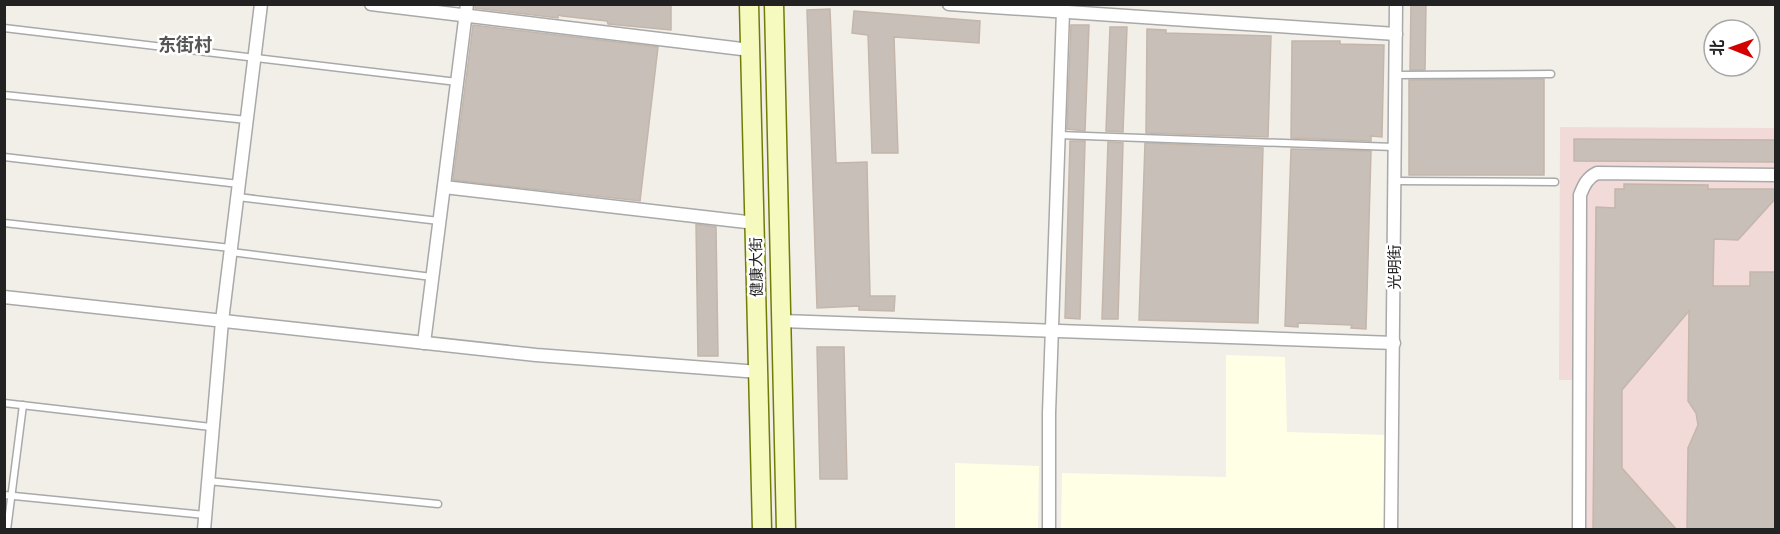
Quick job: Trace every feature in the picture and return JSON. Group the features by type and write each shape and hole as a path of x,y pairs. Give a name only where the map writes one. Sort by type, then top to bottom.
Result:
{"main road":[{"name":"健康大街","path":"749,4 762,530"},
{"name":"健康大街","path":"774,4 786,530"}],"street":[{"path":"204,530 211,427 222,321 261,4"},
{"path":"371,4 466,10 750,50"},
{"path":"949,4 1048,7 1063,11 1396,34"},
{"name":"光明街","path":"1391,530 1396,4"},
{"path":"424,343 466,10"},
{"path":"1049,530 1063,11"},
{"path":"1579,530 1580,195 1584,185 1590,177 1597,173 1776,175"},
{"path":"444,187 755,223"},
{"path":"4,297 536,355 759,372"},
{"path":"782,321 1394,343"}],"lane":[{"path":"4,28 457,82"},
{"path":"1396,75 1551,74"},
{"path":"4,95 247,120"},
{"path":"1059,135 1395,147"},
{"path":"4,157 439,221"},
{"path":"1395,181 1555,182"},
{"path":"4,223 432,277"},
{"path":"4,403 211,427"},
{"path":"7,530 8,495 23,405"},
{"path":"207,481 438,504"},
{"path":"8,495 205,515"}],"shaded area":[{"path":"1560,127 1775,128 1775,529 1572,529 1573,380 1559,380"},
{"path":"1226,355 1285,357 1287,432 1387,435 1385,529 1061,530 1062,473 1226,477"},
{"path":"955,463 1039,466 1038,529 955,529"}],"building":[{"path":"475,4 671,4 671,30 608,24 607,21 558,15 558,18 475,8"},
{"path":"1411,4 1426,4 1425,70 1410,70"},
{"path":"830,9 836,163 867,162 870,296 895,296 894,311 859,310 859,306 817,308 807,10"},
{"path":"854,11 980,21 979,43 894,37 898,153 872,153 868,35 852,33"},
{"path":"473,25 658,47 640,201 453,180"},
{"path":"1071,25 1089,25 1085,131 1067,129"},
{"path":"1110,27 1127,27 1123,132 1106,131"},
{"path":"1147,29 1166,30 1166,33 1271,36 1268,137 1146,133"},
{"path":"1292,41 1340,41 1340,44 1384,45 1382,137 1371,136 1371,141 1291,138"},
{"path":"1544,79 1544,175 1409,175 1409,80"},
{"path":"1574,139 1776,140 1776,162 1574,161"},
{"path":"1070,141 1085,141 1080,319 1065,318"},
{"path":"1108,142 1123,143 1118,319 1102,319"},
{"path":"1145,143 1263,148 1258,323 1139,320"},
{"path":"1291,149 1371,151 1366,329 1351,328 1352,325 1298,323 1298,327 1285,326"},
{"path":"1624,184 1708,185 1708,189 1776,189 1776,198 1738,240 1714,239 1713,286 1750,286 1750,272 1776,272 1776,530 1687,530 1688,448 1698,425 1696,413 1688,401 1689,311 1622,390 1622,468 1677,530 1593,530 1596,207 1615,208 1615,189 1624,189"},
{"path":"696,224 716,227 718,356 698,356"},
{"path":"817,347 844,347 847,479 820,479"}],"district":[{"name":"东街村","path":"185,44"}]}
